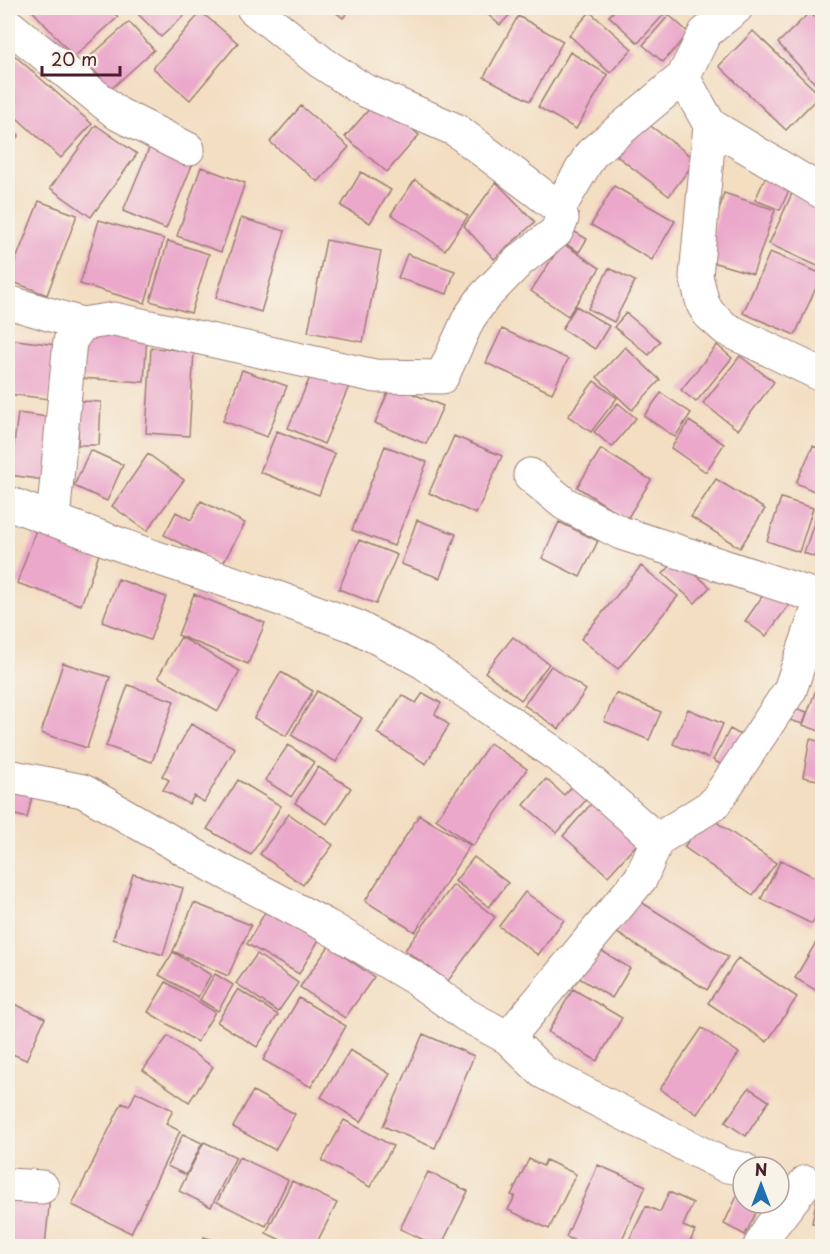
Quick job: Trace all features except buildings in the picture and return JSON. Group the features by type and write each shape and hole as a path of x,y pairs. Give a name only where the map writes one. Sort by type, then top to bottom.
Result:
{"street":[{"path":"8,302 82,324 114,320 375,376 441,377 469,318 484,297 519,261 556,232 562,219 559,208 456,130 362,89 321,62 253,8"},
{"path":"559,208 591,154 683,77 705,33 736,8"},
{"path":"8,25 118,114 188,149"},
{"path":"683,77 710,125 822,192"},
{"path":"710,125 696,276 703,304 709,314 726,329 822,375"},
{"path":"53,519 70,341 82,324"},
{"path":"508,1038 642,878 657,840 714,804 790,690 822,598 621,533 565,504 530,475"},
{"path":"8,503 151,556 355,626 414,657 574,767 657,840"},
{"path":"8,776 83,791 215,867 327,926 416,979 466,1015 508,1038 543,1072 724,1165 731,1166"},
{"path":"760,1246 802,1181"},
{"path":"8,1185 42,1187"}]}
